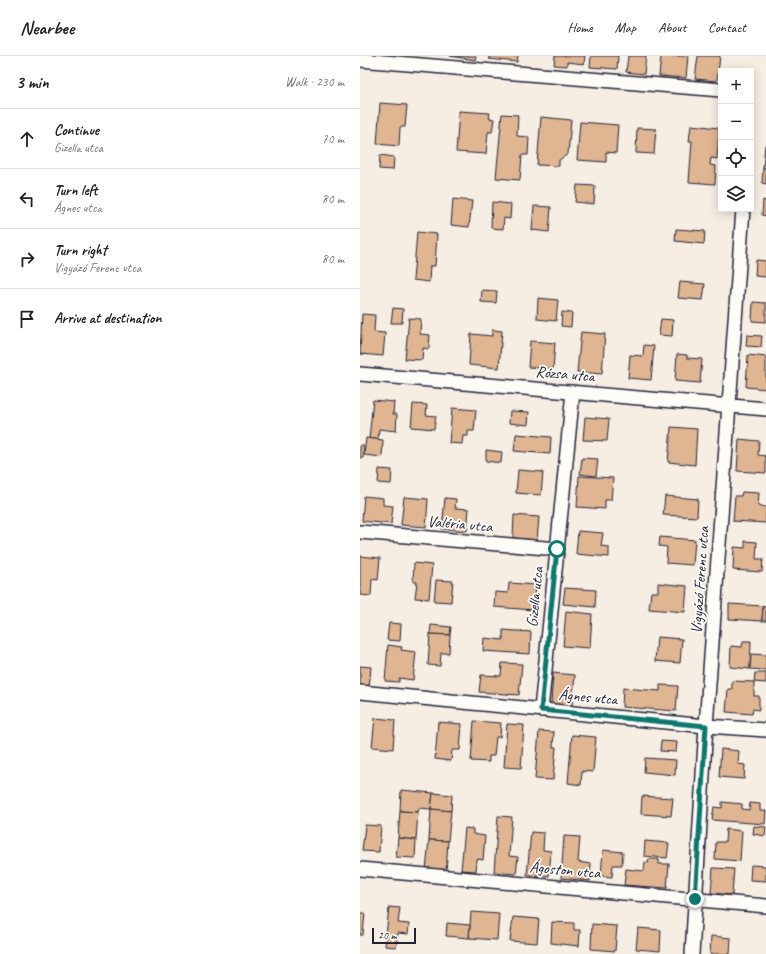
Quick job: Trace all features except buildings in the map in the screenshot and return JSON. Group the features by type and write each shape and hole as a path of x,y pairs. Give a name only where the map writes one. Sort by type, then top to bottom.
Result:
{"street":[{"path":"360,60 718,90"},
{"name":"Vigyázó Ferenc utca","path":"692,954 706,726 743,212"},
{"name":"Rózsa utca","path":"360,374 766,409"},
{"name":"Gizella utca","path":"541,710 573,392"},
{"name":"Valéria utca","path":"360,532 557,549"},
{"name":"Ágnes utca","path":"360,692 706,726 766,730"},
{"name":"Ágoston utca","path":"360,868 766,906"}],"route":[{"path":"557,549 541,710 706,726 695,899"}]}
